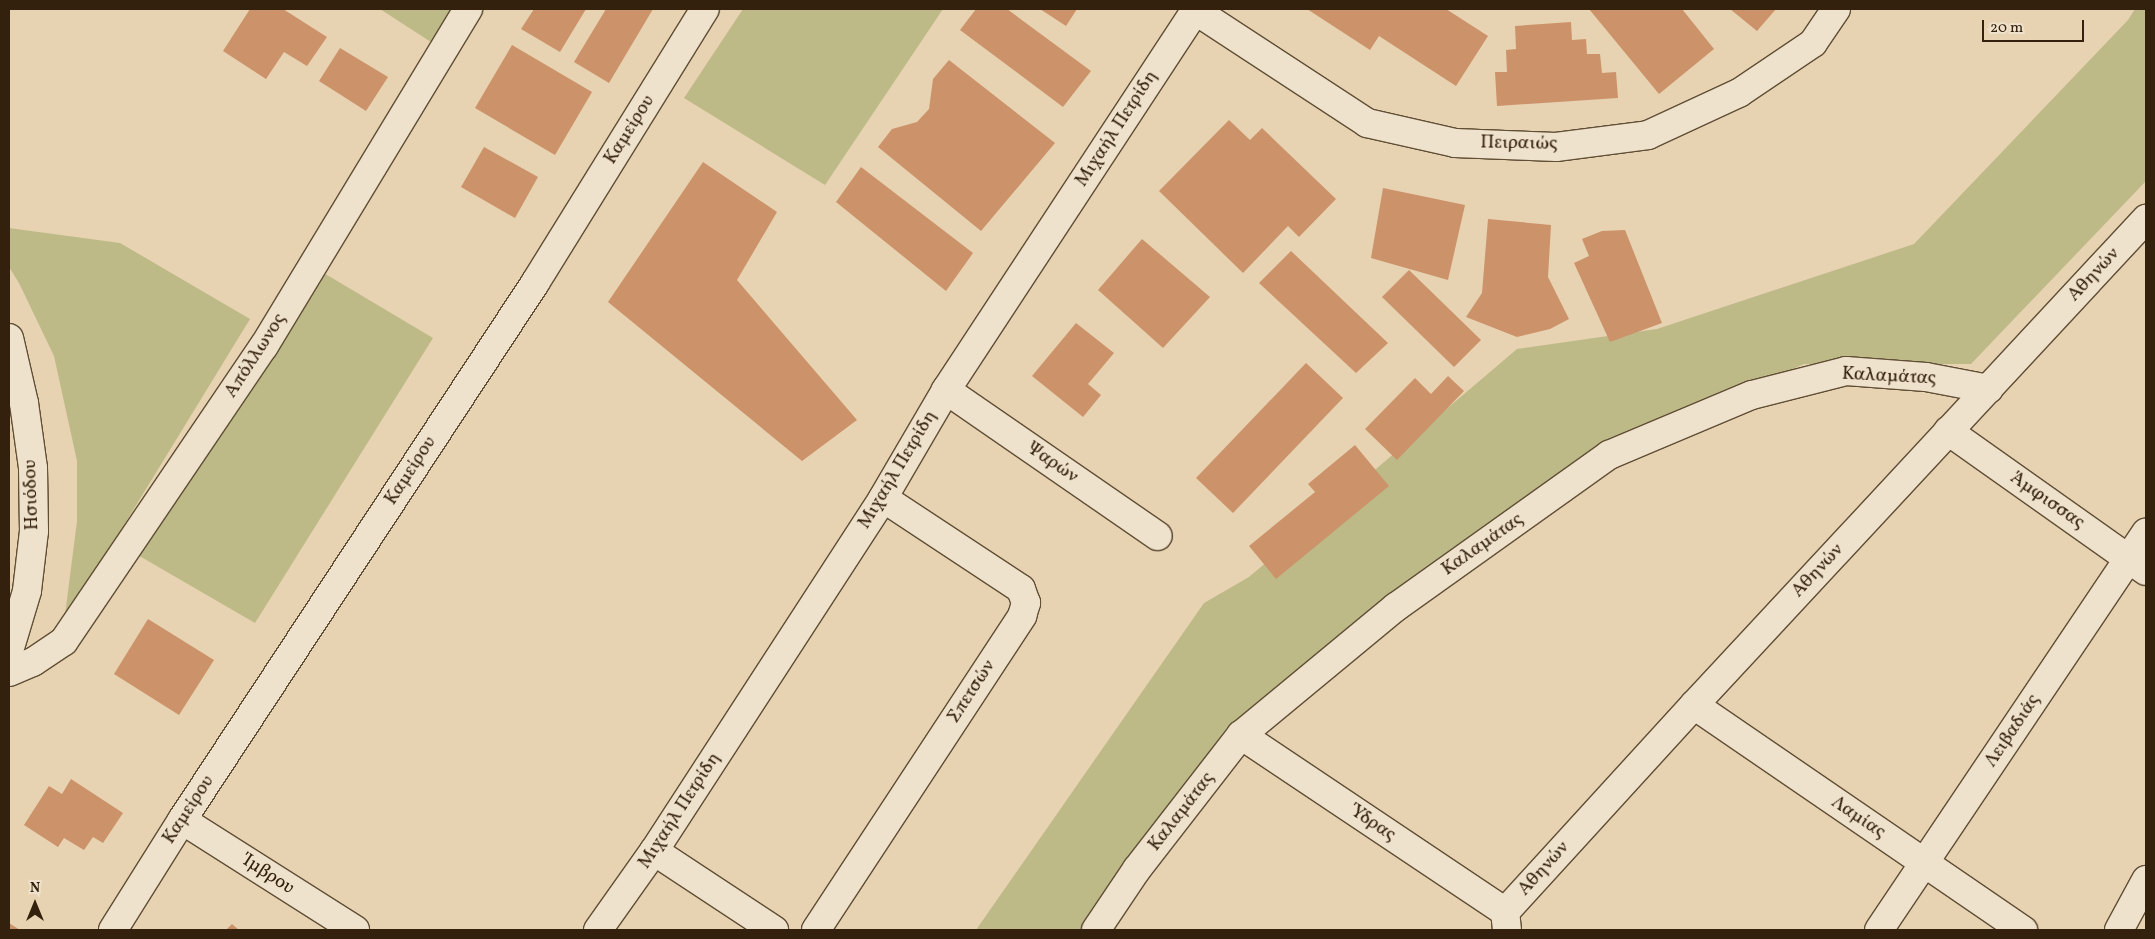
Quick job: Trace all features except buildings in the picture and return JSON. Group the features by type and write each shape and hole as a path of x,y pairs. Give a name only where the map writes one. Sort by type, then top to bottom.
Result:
{"street":[{"name":"Απόλλωνος","path":"9,672 33,662 64,641 264,346 468,9"},
{"name":"Καμείρου","path":"113,930 182,820 534,283 705,9"},
{"name":"Πειραιώς","path":"1194,9 1367,123 1455,142 1556,146 1648,135 1739,92 1813,43 1836,9"},
{"name":"Μιχαήλ Πετρίδη","path":"598,930 654,852 883,498 946,390 1194,9"},
{"name":"Αθηνών","path":"1506,921 1694,705 2146,219"},
{"name":"Ησιόδου","path":"9,338 24,403 33,468 34,531 27,591 9,651"},
{"name":"Καλαμάτας","path":"1096,930 1137,869 1242,735 1396,607 1609,455 1752,395 1846,372 1926,377 1989,388"},
{"name":"Ψαρών","path":"946,390 1158,536"},
{"name":"Άμφισσας","path":"1948,431 2137,565"},
{"name":"Σπετσών","path":"816,930 1022,616 1026,603 1021,589 883,498"},
{"name":"Λειβαδιάς","path":"1879,930 1924,863 2137,565 2146,532"},
{"name":"Λαμίας","path":"1694,705 2023,930"},
{"name":"Ύδρας","path":"1242,735 1506,921"},
{"name":"Ίμβρου","path":"182,820 355,930"},
{"path":"654,852 774,930"},
{"path":"2119,930 2146,880"}],"shaded area":[{"path":"380,9 452,9 434,44"},
{"path":"743,9 943,9 825,185 684,98"},
{"path":"2135,9 2146,9 2146,181 1971,364 1804,364 1572,465 1228,726 1083,930 976,930 1204,603 1249,577 1517,349 1657,329 1914,244 2128,20"},
{"path":"9,228 120,243 250,319 64,623 77,521 77,461 54,356 19,283 9,267"},
{"path":"317,269 433,338 255,623 136,554"}]}
